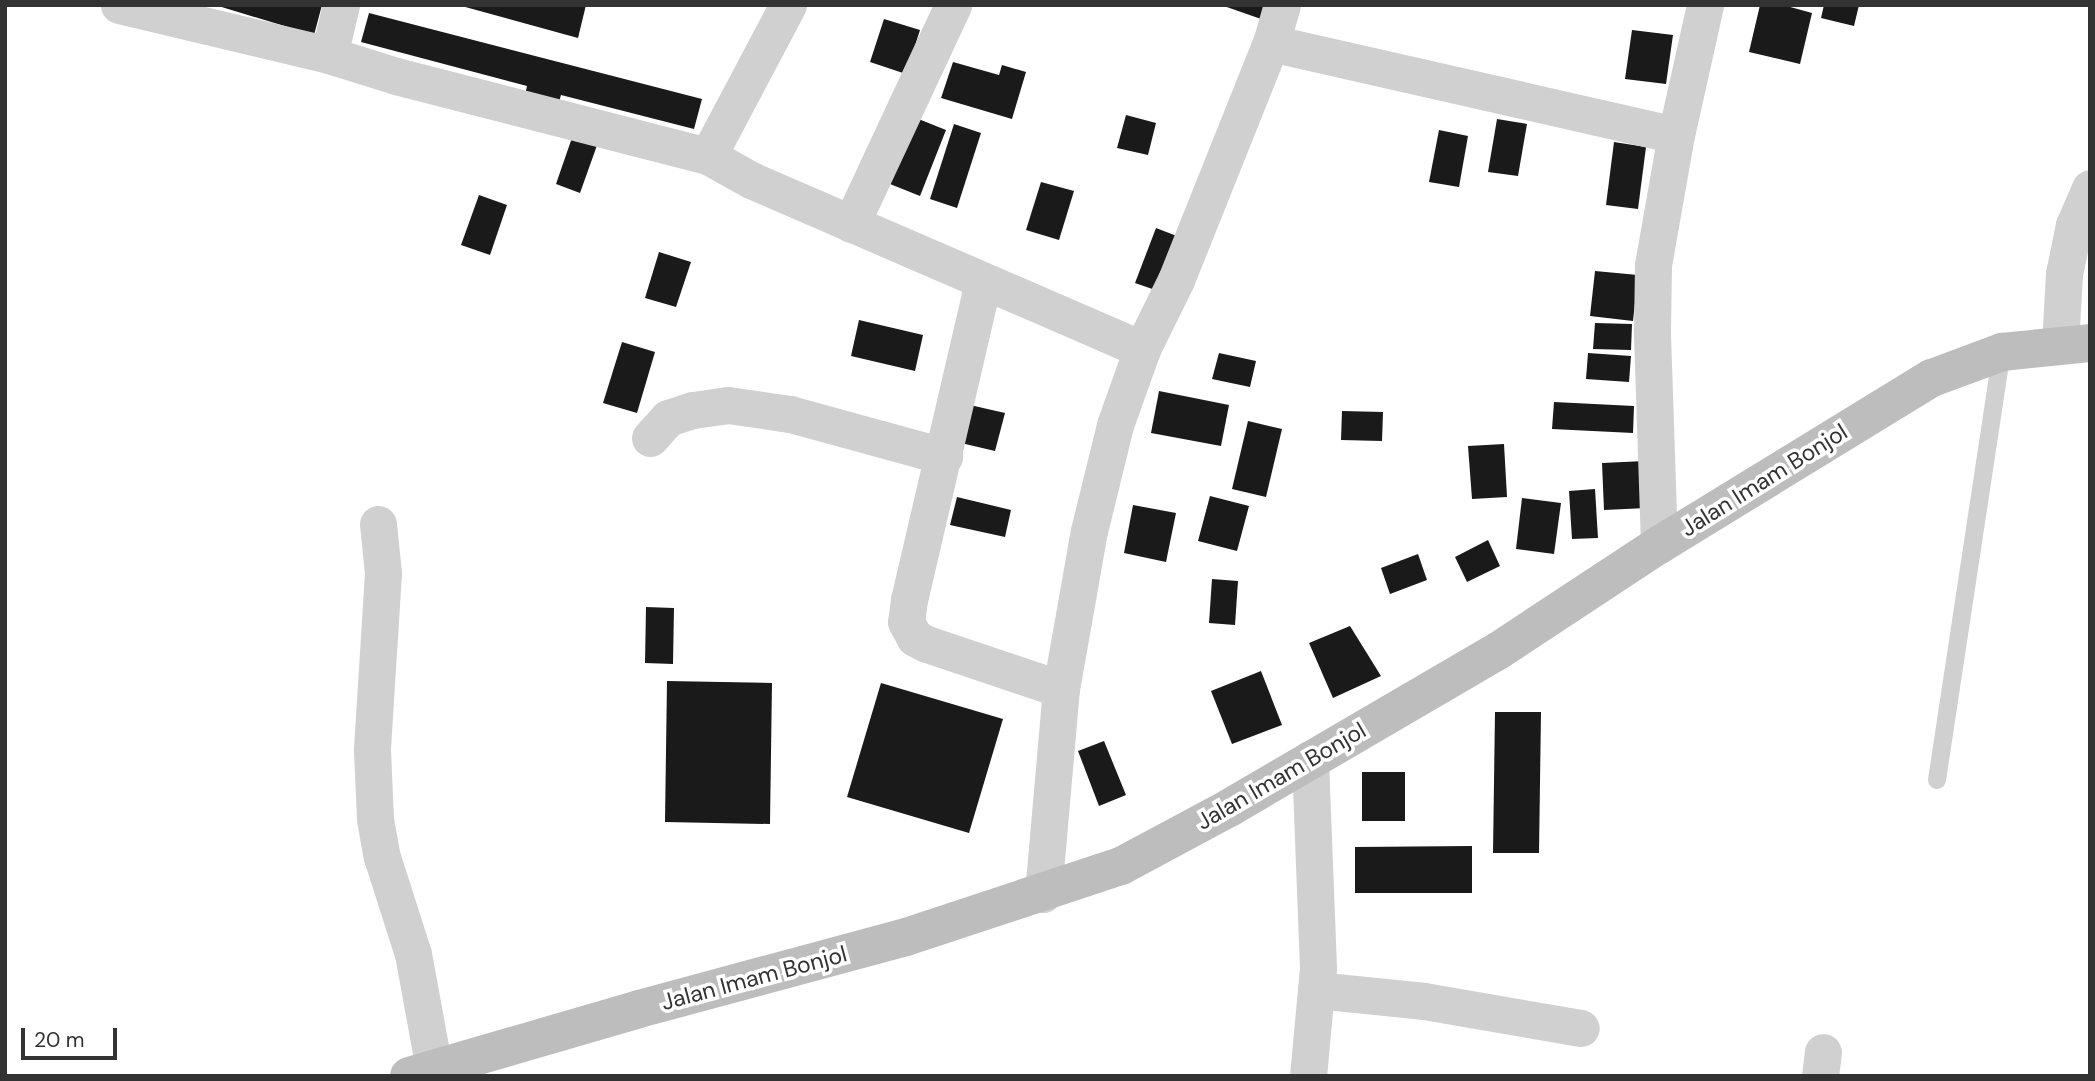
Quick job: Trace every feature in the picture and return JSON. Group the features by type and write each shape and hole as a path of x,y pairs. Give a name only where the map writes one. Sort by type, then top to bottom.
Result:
{"street":[{"path":"119,5 329,55 397,76 708,156 751,180 1142,349"},
{"path":"329,55 341,5"},
{"path":"708,156 788,5"},
{"path":"851,224 953,5"},
{"path":"1043,894 1061,690 1089,531 1115,425 1142,349 1176,280 1271,43 1282,5"},
{"path":"1659,545 1652,289 1657,235 1705,5"},
{"path":"1271,43 1676,135"},
{"path":"2075,344 2064,274 2074,225 2090,188"},
{"path":"983,282 905,614 915,638 927,644 1061,690"},
{"name":"Jalan Imam Bonjol","path":"421,1072 639,1009 906,937 1043,894 1121,866 1229,808 1498,651 1659,545 1932,378 2002,352 2075,344"},
{"path":"650,438 668,418 693,410 728,405 790,414 944,456"},
{"path":"378,524 383,573 372,750 375,819 382,857 413,954 421,1072"},
{"path":"1308,1076 1318,968 1310,759"},
{"path":"1316,990 1424,1001 1581,1028"}],"lane":[{"path":"1937,780 2002,352"}],"building":[{"path":"215,5 322,5 314,35"},
{"path":"458,5 586,5 578,38"},
{"path":"1221,5 1265,5 1261,19"},
{"path":"1760,5 1783,5 1812,13 1800,64 1749,52"},
{"path":"1824,5 1859,5 1854,26 1821,18"},
{"path":"369,13 702,99 694,129 561,95 556,113 523,104 527,86 361,42"},
{"path":"884,19 920,30 906,74 870,62"},
{"path":"1632,30 1673,35 1666,84 1625,79"},
{"path":"953,62 999,75 1002,65 1026,72 1012,119 941,98"},
{"path":"1126,115 1156,123 1148,155 1117,148"},
{"path":"916,118 946,130 920,196 890,184"},
{"path":"1497,119 1527,124 1518,176 1488,172"},
{"path":"954,124 981,133 957,208 930,199"},
{"path":"575,129 600,137 580,193 556,184"},
{"path":"1439,130 1468,136 1459,187 1429,182"},
{"path":"1614,142 1646,147 1638,209 1606,205"},
{"path":"1041,182 1074,191 1059,240 1026,230"},
{"path":"479,195 507,205 490,255 461,245"},
{"path":"1156,228 1182,238 1161,292 1135,283"},
{"path":"659,252 691,262 676,307 645,298"},
{"path":"1595,271 1638,275 1633,321 1590,316"},
{"path":"859,320 923,335 915,371 851,356"},
{"path":"1595,323 1632,324 1631,350 1593,349"},
{"path":"622,342 655,352 637,413 603,403"},
{"path":"1219,353 1256,361 1250,387 1212,379"},
{"path":"1588,353 1631,356 1629,382 1586,379"},
{"path":"1159,391 1229,405 1221,446 1151,433"},
{"path":"1554,402 1634,406 1633,433 1552,429"},
{"path":"970,405 1005,413 995,451 961,443"},
{"path":"1342,411 1383,412 1382,441 1341,440"},
{"path":"1248,421 1282,429 1266,497 1232,489"},
{"path":"1504,444 1507,497 1472,499 1468,446"},
{"path":"1645,461 1647,508 1604,510 1602,463"},
{"path":"1595,489 1598,538 1572,539 1569,491"},
{"path":"1210,496 1249,506 1237,551 1198,541"},
{"path":"957,497 1011,510 1005,537 950,525"},
{"path":"1522,498 1561,503 1554,554 1516,549"},
{"path":"1133,505 1176,513 1166,562 1124,553"},
{"path":"1488,540 1500,566 1467,582 1455,557"},
{"path":"1418,554 1427,580 1390,594 1381,568"},
{"path":"1212,579 1238,581 1235,625 1209,623"},
{"path":"646,607 674,608 673,664 645,663"},
{"path":"1350,626 1381,676 1333,698 1309,643"},
{"path":"1261,671 1282,725 1232,744 1211,691"},
{"path":"667,681 772,683 770,824 665,822"},
{"path":"881,683 1003,719 969,833 847,797"},
{"path":"1495,712 1541,712 1539,853 1493,853"},
{"path":"1104,741 1126,795 1099,806 1078,751"},
{"path":"1362,772 1405,772 1405,821 1362,821"},
{"path":"1472,846 1472,893 1355,893 1355,847"}]}
